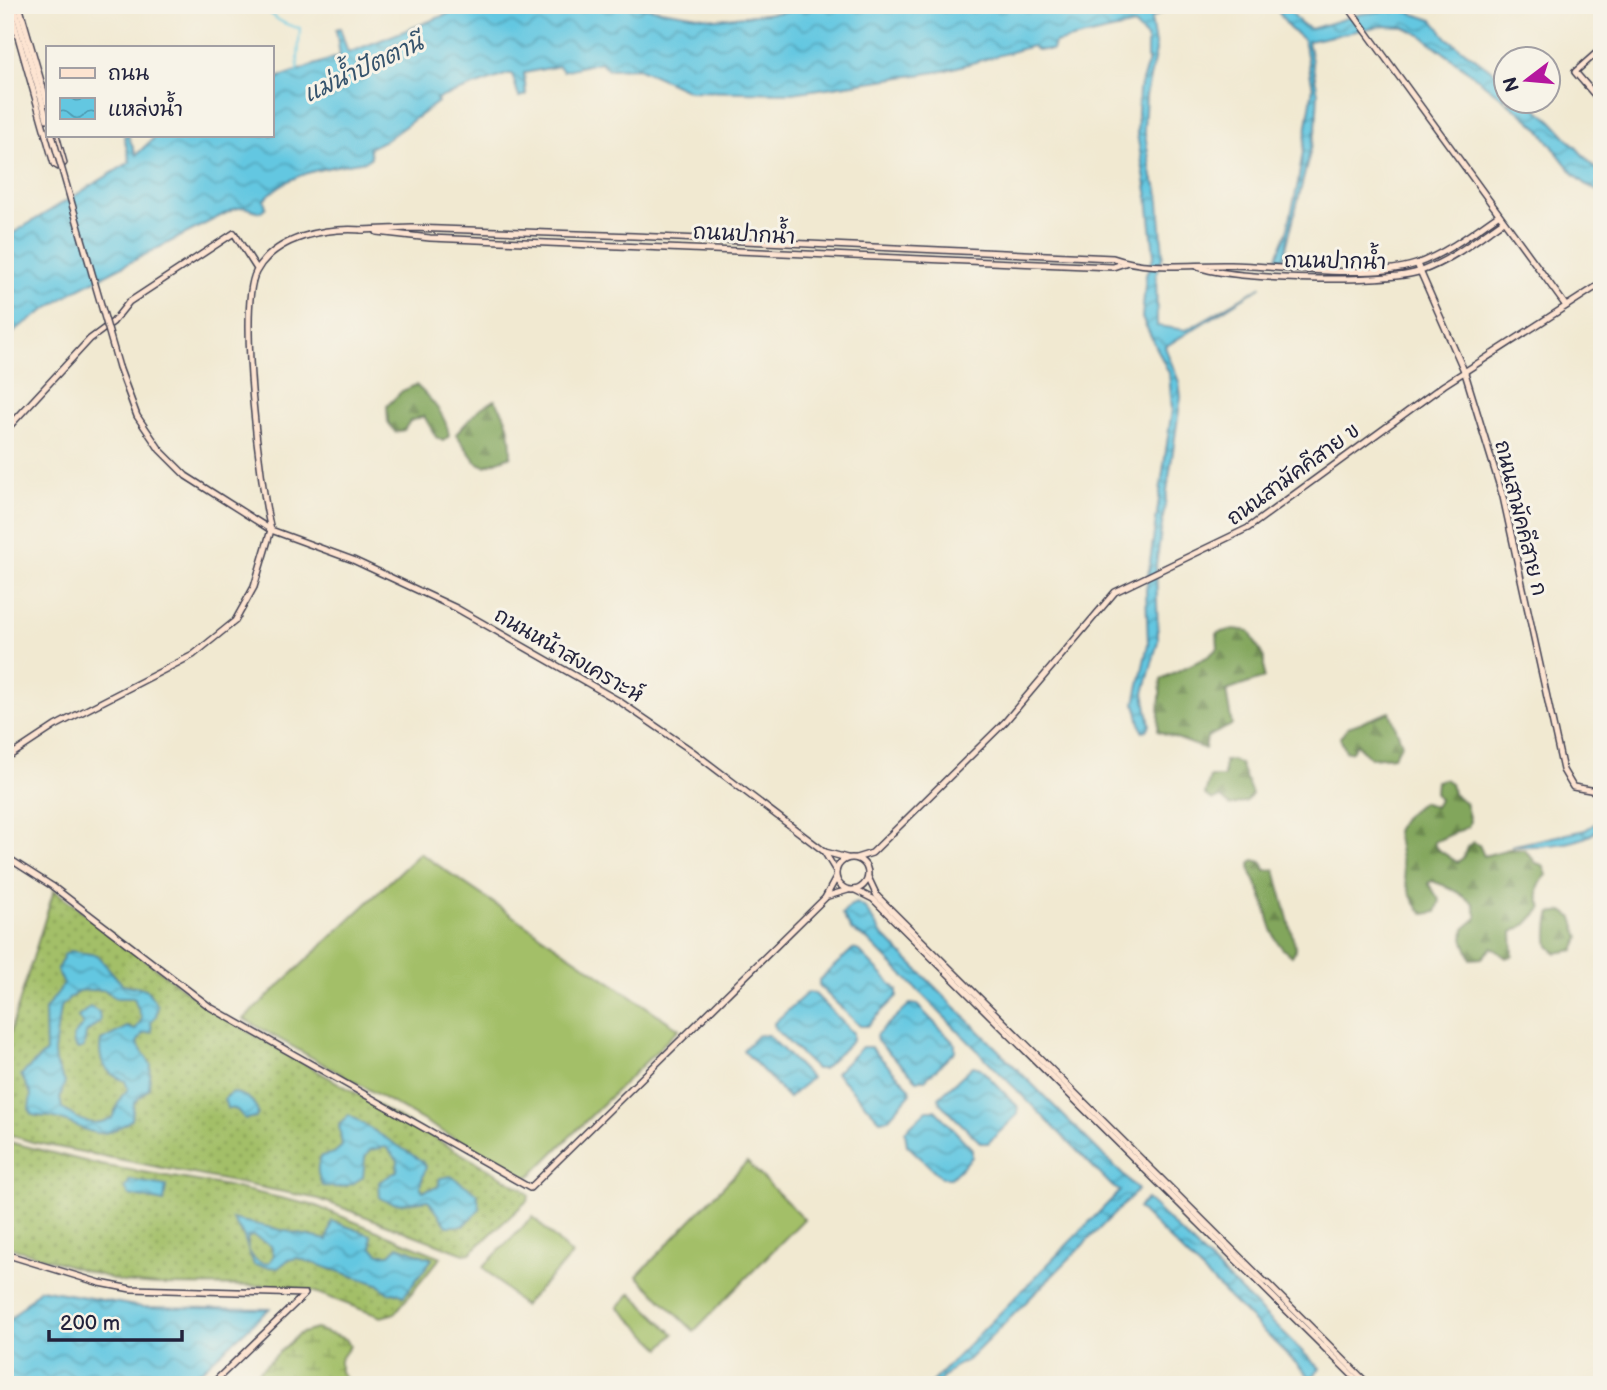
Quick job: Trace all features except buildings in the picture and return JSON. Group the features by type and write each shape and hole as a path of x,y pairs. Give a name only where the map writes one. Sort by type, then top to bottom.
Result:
{"street":[{"path":"14,5 46,116"},
{"path":"14,5 46,100"},
{"path":"14,5 46,132"},
{"path":"1595,5 1602,9"},
{"path":"1349,8 1566,306"},
{"path":"1602,48 1575,72 1602,103"},
{"path":"47,136 54,164 59,167 64,163 54,136"},
{"name":"ถนนหน้าสงเคราะห์","path":"54,136 119,367 137,416 172,464 225,503 271,530 384,574 497,630 657,726 825,852 847,858"},
{"name":"ถนนปากน้ำ","path":"257,270 279,250 305,235 330,229 412,228 1113,258 1125,263 1168,266 1384,270 1417,264 1434,257 1501,218"},
{"name":"ถนนปากน้ำ","path":"1195,266 1208,271 1385,279 1421,272 1450,257 1501,218"},
{"name":"ถนนปากน้ำ","path":"361,230 430,238 1113,267 1125,263"},
{"path":"5,431 90,339 113,322 129,302 234,233 257,270 249,292 249,322 257,431 271,530 254,587 235,621 193,655 55,726 5,759"},
{"path":"775,243 775,252"},
{"path":"961,251 961,260"},
{"name":"ถนนสามัคคีสาย ก","path":"1417,264 1465,373 1503,497 1563,770 1573,786 1602,792"},
{"name":"ถนนสามัคคีสาย ข","path":"856,858 872,853 1005,722 1110,597 1126,584 1206,551 1248,528 1465,373 1602,283"},
{"name":"ถนนหน้าสงเคราะห์","path":"825,852 836,874"},
{"path":"825,898 864,886 872,853"},
{"path":"5,856 52,886 210,1007 530,1188 825,898 847,858 856,858 864,863 877,896 1362,1385"},
{"path":"836,874 848,890"},
{"path":"855,890 873,899 1370,1385"},
{"path":"5,1254 100,1283 131,1289 286,1291 305,1294 211,1385"},
{"path":"1595,1385 1602,1378"}],"green space":[{"path":"416,385 442,415 449,436 443,441 436,437 424,416 410,421 404,430 395,432 388,422 387,406 402,391"},
{"path":"495,400 508,426 511,456 485,466 476,462 456,434 479,409"},
{"path":"1234,629 1249,631 1264,658 1264,678 1226,691 1232,725 1207,737 1205,749 1158,731 1161,679 1207,657 1218,648 1217,633"},
{"path":"1390,712 1402,744 1394,756 1371,758 1356,744 1352,751 1346,752 1340,738 1348,727"},
{"path":"1232,760 1240,764 1252,794 1247,801 1230,806 1221,798 1213,800 1205,795 1210,777 1224,777 1224,761"},
{"path":"1445,779 1451,783 1453,794 1465,802 1470,821 1468,827 1434,842 1436,848 1457,862 1463,858 1467,847 1473,842 1479,845 1484,856 1509,849 1525,850 1536,863 1543,865 1547,875 1538,890 1542,908 1527,924 1512,932 1513,956 1506,958 1492,947 1482,958 1471,959 1463,939 1464,929 1477,918 1473,903 1451,888 1432,881 1428,883 1440,901 1436,912 1425,914 1412,898 1408,888 1396,831 1403,818 1422,802 1435,807 1439,800 1435,792 1436,781"},
{"path":"420,853 679,1029 530,1176 523,1177 244,1019"},
{"path":"1254,860 1262,862 1265,870 1275,870 1296,949 1292,956 1275,937 1251,872 1250,863"},
{"path":"54,890 211,1010 523,1189 529,1195 528,1200 470,1253 464,1254 319,1199 32,1142 5,1133 5,1048"},
{"path":"1563,911 1573,918 1580,938 1574,950 1556,953 1548,943 1549,920 1551,913"},
{"path":"5,1141 100,1165 227,1186 316,1206 441,1257 395,1313 381,1317 315,1292 286,1286 157,1285 123,1282 5,1246"},
{"path":"747,1162 804,1219 694,1331 637,1276"},
{"path":"533,1217 572,1255 523,1306 483,1267"},
{"path":"631,1293 674,1334 661,1348 618,1307"},
{"path":"316,1329 346,1339 350,1346 340,1360 340,1372 351,1385 244,1385 299,1334"}],"water":[{"name":"แม่น้ำปัตตานี","path":"457,5 523,5 516,10 519,15 539,5 629,5 717,19 846,5 1174,5 1151,19 1156,51 1146,95 1144,128 1152,178 1158,189 1163,255 1156,275 1157,326 1186,330 1262,286 1165,347 1179,382 1181,397 1156,565 1158,641 1144,693 1150,725 1147,730 1142,731 1135,703 1148,644 1146,590 1172,409 1169,373 1142,318 1146,275 1154,255 1148,197 1137,134 1139,90 1149,60 1147,38 1134,25 1054,43 1052,50 1037,50 1032,46 943,71 792,93 689,91 638,68 608,69 600,62 563,71 559,66 524,73 526,95 519,97 512,74 508,74 436,99 438,102 386,140 369,148 371,157 366,161 298,176 274,190 264,200 266,207 260,212 244,207 234,209 76,290 18,328 5,342 5,238 130,162 124,136 128,136 136,155 156,136 273,136 273,79 340,56 336,29 340,28 348,53 448,14"},
{"path":"1274,5 1286,5 1301,24 1311,29 1360,14 1399,9 1433,20 1447,38 1492,71 1492,90 1421,35 1404,27 1380,26 1308,41 1318,93 1316,128 1283,260 1276,259 1287,232 1298,183 1313,88 1304,40 1289,28"},
{"path":"1546,116 1552,121 1602,176 1602,193 1573,173 1526,117"},
{"path":"1602,819 1602,826 1584,838 1547,845 1511,846 1585,830"},
{"path":"857,903 865,908 881,933 1138,1190 968,1360 954,1367 936,1385 929,1385 1120,1191 1113,1187 867,939 852,931 842,914"},
{"path":"853,949 859,951 897,990 897,996 867,1026 860,1026 819,986 819,980"},
{"path":"70,951 97,955 122,984 146,989 158,1006 156,1016 151,1022 152,1032 143,1033 137,1043 151,1065 149,1088 134,1103 132,1119 110,1132 94,1132 55,1118 33,1115 29,1109 31,1094 21,1075 46,1052 45,1010 64,984 57,970 64,955","holes":["105,990 115,998 134,998 142,1019 135,1030 127,1027 101,1041 102,1061 108,1071 125,1081 128,1089 121,1097 112,1118 92,1123 80,1120 62,1108 60,1098 65,1082 55,1063 54,1052 60,1007 78,991"]},
{"path":"808,992 815,994 853,1033 853,1040 823,1069 816,1069 775,1029 774,1023"},
{"path":"910,1004 917,1005 955,1044 955,1051 925,1080 917,1080 877,1041 876,1035"},
{"path":"90,1007 99,1012 100,1021 86,1033 84,1047 78,1049 74,1045 73,1037 83,1025 78,1017"},
{"path":"758,1035 768,1035 811,1078 789,1098 743,1050"},
{"path":"862,1047 870,1047 909,1087 910,1094 888,1119 880,1120 836,1073"},
{"path":"973,1066 980,1068 1018,1107 1018,1114 988,1143 981,1143 940,1103 939,1097"},
{"path":"232,1092 252,1102 257,1109 256,1117 245,1119 237,1110 227,1108 224,1099"},
{"path":"927,1110 935,1110 972,1149 972,1157 951,1178 942,1178 907,1145 905,1131"},
{"path":"349,1115 422,1161 426,1167 420,1186 423,1191 438,1187 440,1178 451,1176 477,1193 480,1209 463,1226 447,1226 428,1200 398,1204 380,1198 379,1182 397,1171 398,1160 386,1147 370,1150 365,1157 363,1177 349,1185 323,1186 319,1178 319,1160 321,1156 334,1153 342,1146 339,1125"},
{"path":"130,1180 166,1186 164,1202 129,1195 125,1188"},
{"path":"1147,1199 1320,1369 1311,1378 1138,1208"},
{"path":"232,1219 327,1240 332,1221 371,1235 372,1248 379,1254 390,1254 398,1246 432,1259 404,1296 388,1293 378,1284 297,1258 288,1260 278,1268 254,1265 243,1235","holes":["253,1236 271,1246 274,1255 269,1263 259,1262 250,1252 248,1237"]},
{"path":"40,1289 141,1307 269,1309 185,1385 5,1385 5,1325"}],"waterway":[{"name":"แม่น้ำปัตตานี","path":"265,5 279,21 300,28 297,73"}]}
